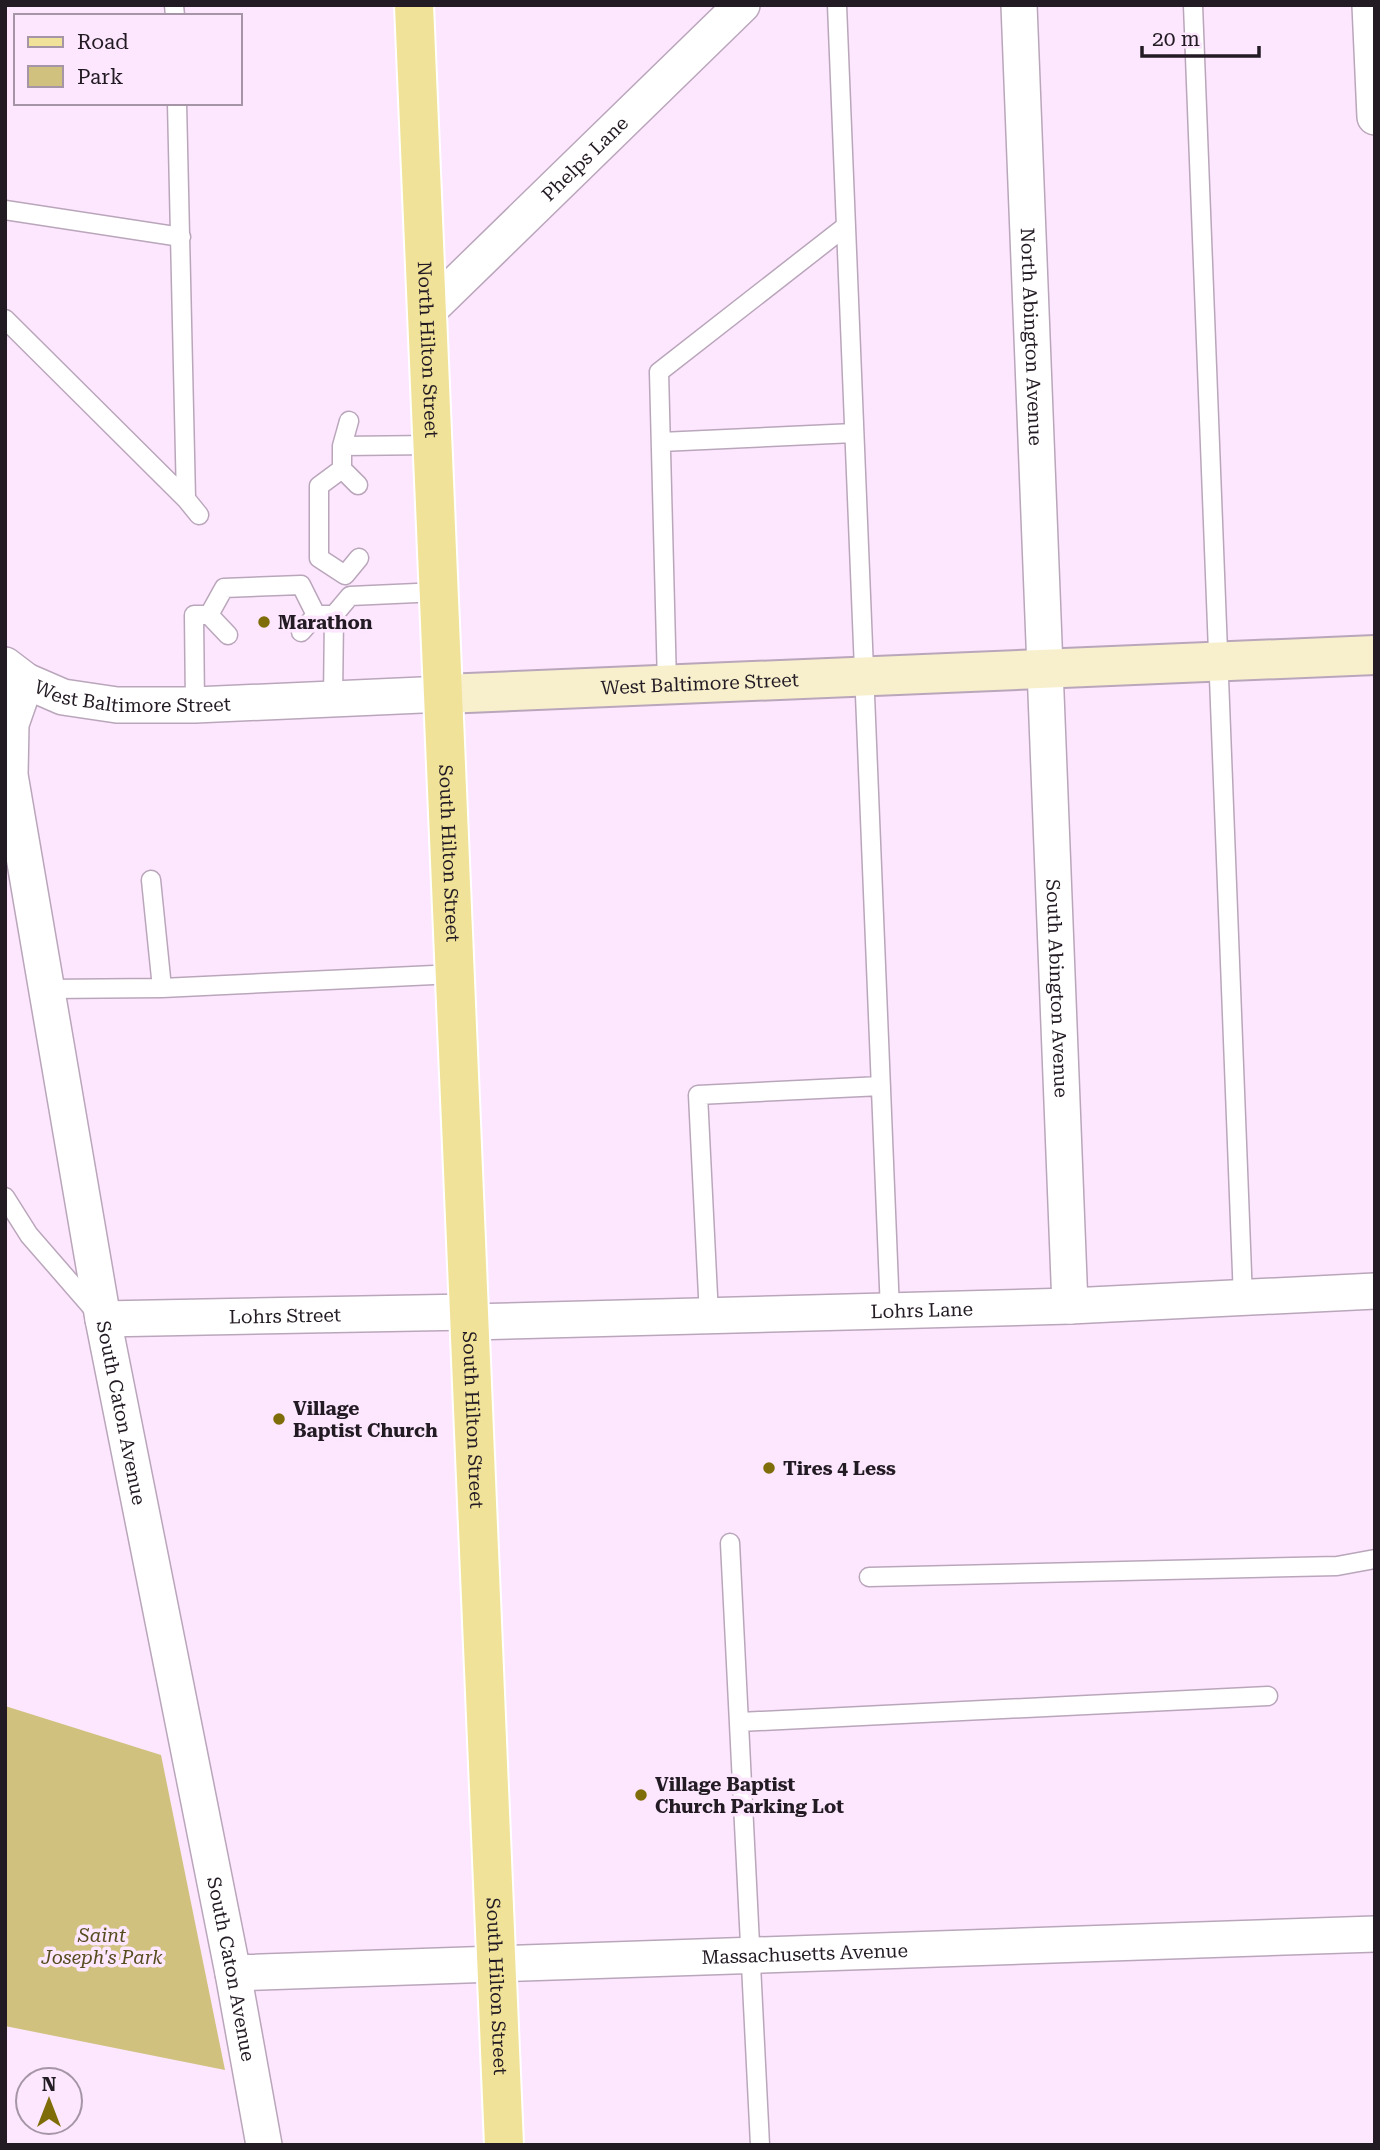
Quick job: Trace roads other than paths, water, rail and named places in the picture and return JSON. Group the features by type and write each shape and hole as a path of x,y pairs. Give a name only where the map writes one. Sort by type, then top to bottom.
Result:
{"main road":[{"name":"North Hilton Street","path":"415,5 444,694"},
{"name":"West Baltimore Street","path":"444,694 1375,655"},
{"name":"South Hilton Street","path":"444,694 503,2145"}],"street":[{"name":"Phelps Lane","path":"427,312 742,5"},
{"name":"North Abington Avenue","path":"1020,5 1045,669"},
{"path":"1370,5 1375,117"},
{"name":"South Abington Avenue","path":"1045,669 1070,1306"},
{"name":"West Baltimore Street","path":"16,673 63,697 117,705 195,705 444,694"},
{"name":"South Caton Avenue","path":"16,673 10,724 12,827 47,989 103,1320 233,1973 264,2145"},
{"name":"Lohrs Lane","path":"469,1317 709,1315 1070,1306 1375,1291"},
{"name":"Lohrs Street","path":"103,1320 469,1317"},
{"name":"Massachusetts Avenue","path":"233,1973 1375,1934"}],"lane":[{"path":"837,5 890,1311"},
{"path":"1194,5 1243,1298"},
{"path":"177,105 186,499"},
{"path":"5,210 181,237"},
{"path":"667,684 659,372 846,226"},
{"path":"5,319 199,515"},
{"path":"349,421 342,446 342,469 358,485"},
{"path":"661,442 854,433"},
{"path":"342,446 433,445"},
{"path":"302,585 319,558 319,486 342,469"},
{"path":"319,558 345,575 350,596"},
{"path":"345,575 359,558"},
{"path":"209,615 224,588 302,585"},
{"path":"302,585 325,615 333,699"},
{"path":"301,632 350,596 439,592"},
{"path":"195,705 194,615 209,615 228,635"},
{"path":"151,880 162,988"},
{"path":"47,989 162,988 455,974"},
{"path":"709,1315 698,1095 881,1086"},
{"path":"5,1197 29,1235 103,1320"},
{"path":"730,1543 760,2145"},
{"path":"869,1577 1337,1566 1375,1559"},
{"path":"740,1723 1268,1696"}],"place":[{"name":"Marathon","path":"264,622"},
{"name":"Village Baptist Church","path":"279,1419"},
{"name":"Tires 4 Less","path":"769,1468"},
{"name":"Village Baptist Church Parking Lot","path":"641,1795"}],"park label":[{"name":"Saint Joseph's Park","path":"102,1946"}]}
